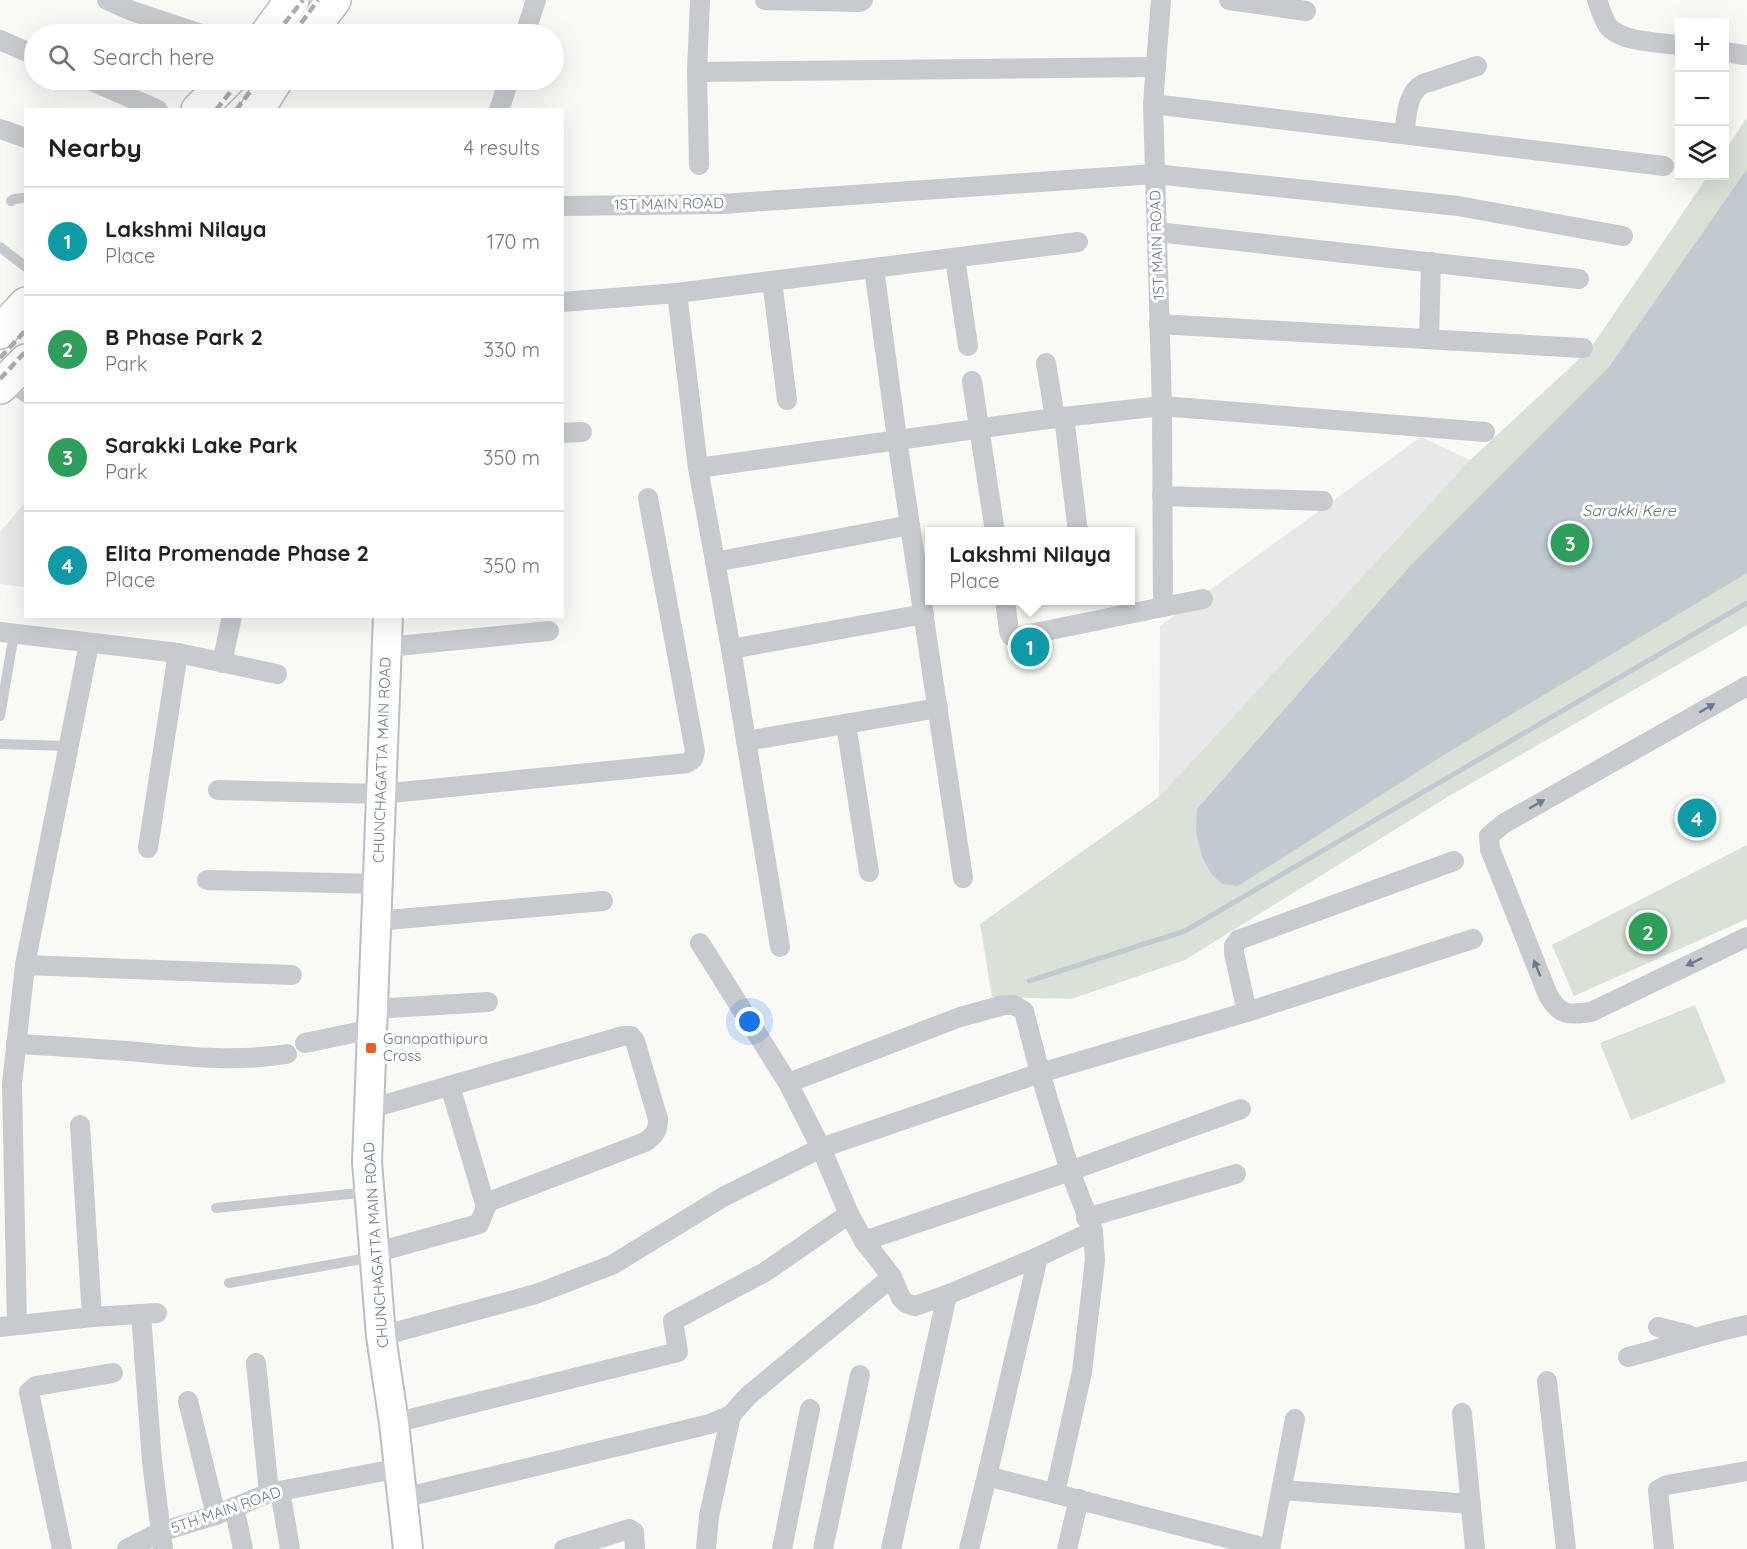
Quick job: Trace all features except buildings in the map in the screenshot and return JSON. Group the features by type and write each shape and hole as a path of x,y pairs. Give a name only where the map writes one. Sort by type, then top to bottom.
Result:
{"highway":[{"path":"274,24 292,0"},
{"path":"316,24 334,0"},
{"path":"200,108 218,90"},
{"path":"258,108 270,90"}],"street":[{"path":"107,0 132,12 170,24"},
{"path":"528,24 536,0"},
{"path":"699,165 700,0"},
{"path":"765,0 860,2 863,0"},
{"path":"1161,0 1153,104 1155,174 1458,206 1623,236"},
{"path":"1229,0 1306,11"},
{"path":"1597,0 1607,24 1616,33 1626,38 1675,44"},
{"path":"0,40 24,51"},
{"path":"1729,53 1745,55"},
{"path":"698,72 1155,66"},
{"path":"1404,134 1411,95 1415,88 1477,66"},
{"path":"113,90 153,108"},
{"path":"500,108 506,90"},
{"path":"1153,104 1664,166"},
{"path":"0,129 24,137"},
{"name":"1ST MAIN ROAD","path":"564,206 722,204 1155,174 1162,406 1163,607"},
{"path":"1157,232 1579,279"},
{"path":"564,302 677,293 1078,242"},
{"path":"955,258 968,346"},
{"path":"1429,339 1431,262"},
{"path":"874,268 897,439 963,878"},
{"path":"772,281 787,400"},
{"path":"677,293 698,468 731,649 780,947"},
{"path":"1159,324 1583,348"},
{"path":"1046,363 1060,417 1077,527"},
{"path":"972,381 994,527"},
{"path":"698,468 1060,417 1162,406 1485,432"},
{"path":"564,434 582,432"},
{"path":"1162,496 1323,501"},
{"path":"218,790 381,794 687,763 693,759 695,751 648,498"},
{"path":"715,562 910,525"},
{"path":"1006,605 1009,631 1011,636 1016,637 1203,599"},
{"path":"731,649 924,614"},
{"path":"222,663 232,618"},
{"name":"CHUNCHAGATTA MAIN ROAD","path":"388,618 367,1161 381,1336 400,1468 408,1549"},
{"path":"387,647 549,631"},
{"path":"7,633 178,653 277,674"},
{"path":"89,644 25,965 16,1044 6,1084 8,1326 92,1317 149,1314 152,1461 161,1541"},
{"path":"148,848 178,653"},
{"path":"1747,686 1503,824 1489,836 1490,849 1548,995 1563,1013 1591,1011 1747,937"},
{"path":"746,741 938,708"},
{"path":"846,724 869,872"},
{"path":"1247,1011 1234,953 1234,946 1238,940 1454,861"},
{"path":"207,880 377,884"},
{"path":"376,921 603,901"},
{"path":"381,1336 536,1294 612,1265 723,1197 821,1148 1040,1073 1247,1011 1473,939"},
{"path":"700,943 788,1083 821,1148 849,1214 864,1241 892,1277 901,1298 910,1305 915,1306 947,1295 1038,1257 1089,1225 1236,1174"},
{"path":"25,965 292,975"},
{"path":"305,1043 372,1019 488,1002"},
{"path":"788,1083 960,1017 1004,1005 1014,1005 1024,1011 1070,1172 1089,1225 1095,1260 1082,1372 1055,1493"},
{"path":"369,1110 623,1036 631,1036 636,1041 658,1119 658,1128 654,1136 645,1142 488,1202 482,1222 479,1224 374,1255"},
{"path":"16,1044 224,1060 287,1054"},
{"path":"450,1086 486,1207"},
{"path":"864,1241 1070,1172 1241,1109"},
{"path":"80,1125 92,1317"},
{"path":"394,1423 678,1352 674,1321 765,1272 849,1214"},
{"path":"969,1549 1038,1257"},
{"path":"403,1498 710,1424 731,1415 748,1395 892,1277"},
{"path":"891,1549 947,1295"},
{"path":"1628,1357 1713,1332 1747,1326"},
{"path":"1658,1327 1695,1338"},
{"path":"256,1363 275,1492 290,1549"},
{"path":"62,1549 29,1392 36,1386 113,1373"},
{"path":"823,1549 860,1375"},
{"path":"1546,1381 1566,1549"},
{"path":"188,1401 216,1515"},
{"path":"782,1549 810,1409"},
{"path":"1462,1413 1475,1549"},
{"path":"706,1549 709,1516 731,1415"},
{"path":"987,1476 1270,1549 1295,1419"},
{"name":"5TH MAIN ROAD","path":"127,1549 161,1541 234,1507 275,1492 400,1468"},
{"path":"1664,1549 1658,1490 1667,1485 1747,1471"},
{"path":"1282,1490 1471,1504"},
{"path":"1067,1549 1079,1499"},
{"path":"234,1507 243,1549"},
{"path":"564,1549 629,1529 634,1532 635,1549"}],"lane":[{"path":"11,201 24,198"},
{"path":"0,247 24,265"},
{"path":"0,716 7,633"},
{"path":"0,744 69,746"},
{"path":"216,1208 369,1191"},
{"path":"229,1283 374,1255"}],"shaded area":[{"name":"Sarakki Kere","path":"1747,117 1747,625 1449,796 1185,960 1071,999 992,997 980,924 1159,797 1470,460 1590,349 1705,180 1729,180 1729,145"},
{"path":"1421,437 1470,460 1159,797 1160,626"},
{"path":"24,504 24,587 0,584 0,532"},
{"path":"1747,845 1747,919 1574,996 1552,945"},
{"path":"1695,1005 1726,1082 1631,1120 1600,1043"}],"water":[{"name":"Sarakki Kere","path":"1747,169 1747,573 1447,753 1238,886 1222,884 1212,875 1202,857 1196,832 1197,809 1411,565 1609,367"}],"waterway":[{"path":"1029,981 1185,931 1747,603"}],"railway":[{"path":"284,24 303,0"},
{"path":"300,24 318,0"},
{"path":"218,108 232,90"},
{"path":"238,108 251,90"},
{"path":"0,358 24,332"},
{"path":"0,379 24,353"}],"place":[{"name":"Sarakki Lake Park","path":"1570,543"},
{"name":"Lakshmi Nilaya","path":"1030,647"},
{"name":"Elita Promenade Phase 2","path":"1697,818"},
{"name":"B Phase Park 2","path":"1648,932"},
{"name":"Ganapathipura Cross","path":"371,1048"}]}
